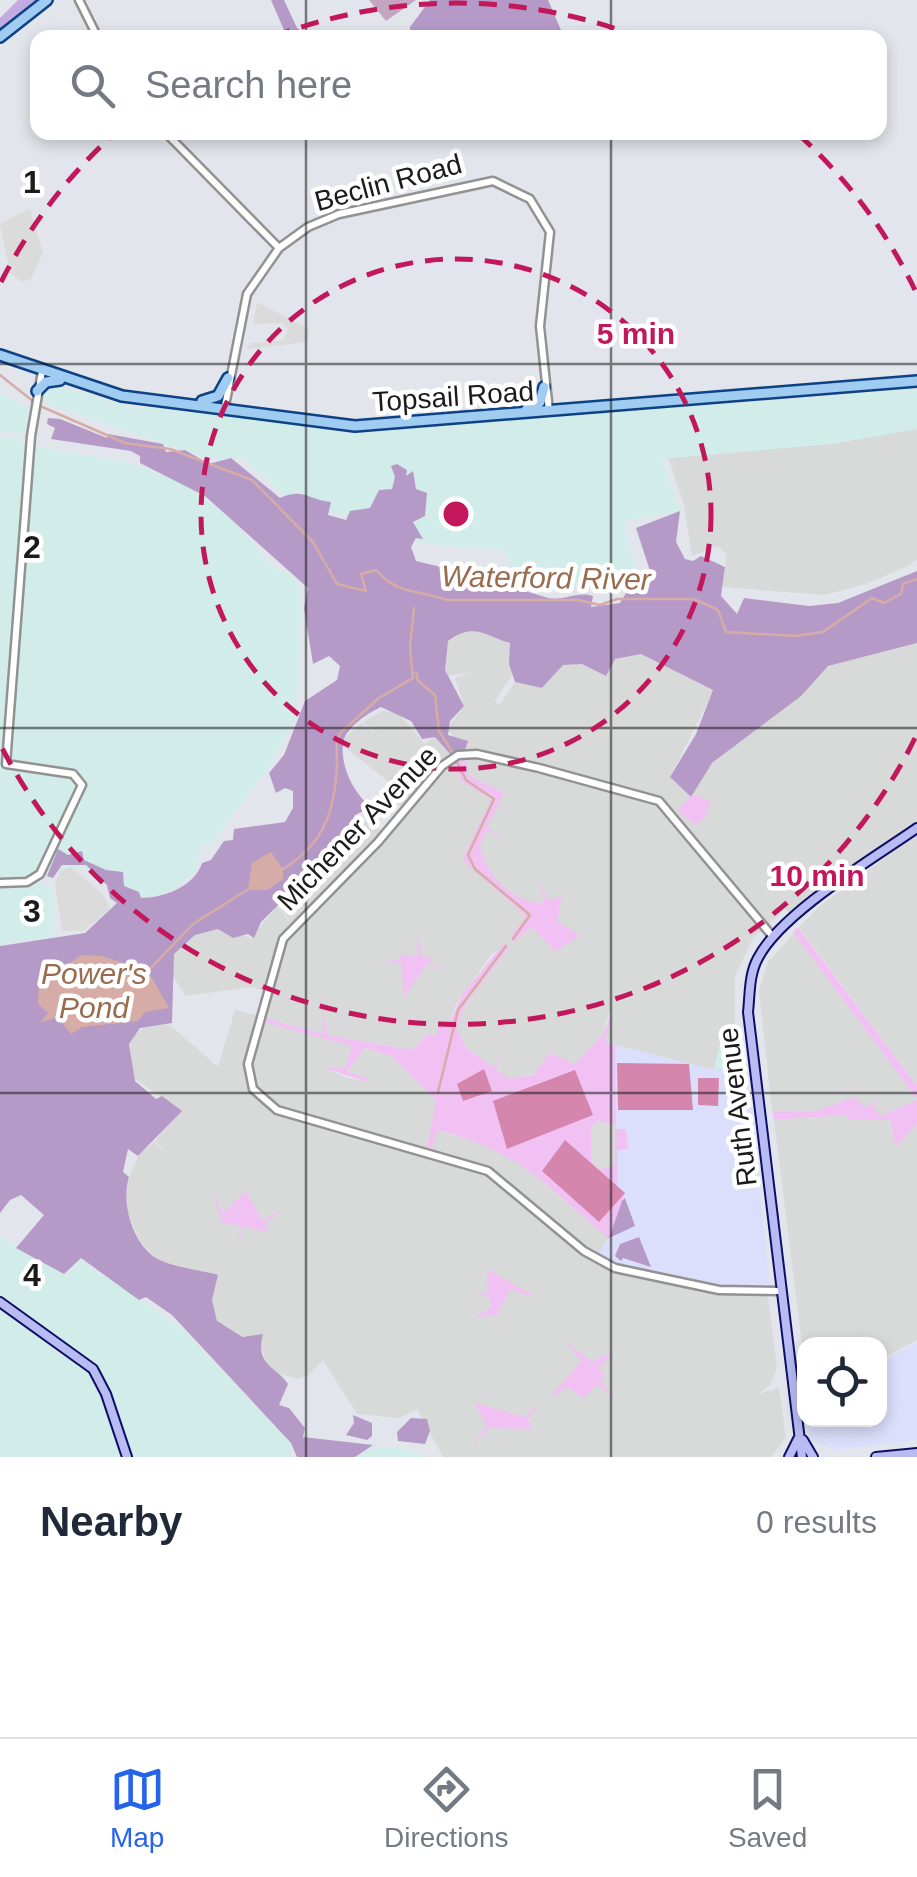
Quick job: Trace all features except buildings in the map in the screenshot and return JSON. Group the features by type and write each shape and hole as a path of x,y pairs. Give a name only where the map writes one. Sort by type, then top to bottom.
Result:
{"main road":[{"path":"0,37 47,0"},
{"name":"Topsail Road","path":"0,356 122,396 224,406 342,426 917,381"},
{"path":"193,403 215,398 228,378"},
{"path":"35,398 48,380 66,380"},
{"path":"519,413 540,402 544,387"},
{"name":"Ruth Avenue","path":"802,1457 748,1012 753,968 772,936 917,828"},
{"path":"0,1302 93,1369 106,1394 127,1457"},
{"path":"789,1457 800,1434"},
{"path":"800,1434 813,1457"},
{"path":"876,1457 917,1454"}],"street":[{"path":"80,0 94,30"},
{"path":"173,140 279,248 247,294 224,406"},
{"name":"Beclin Road","path":"279,248 323,220 386,201 478,181 493,181 520,190 544,215 550,232 540,326 549,412"},
{"path":"0,884 27,882 40,874 82,785 73,774 6,764 35,398 42,371"},
{"name":"Michener Avenue","path":"772,936 659,800 477,754 458,755 442,766 374,846 286,936 248,1071 255,1092 274,1109 488,1171 584,1251 615,1268 719,1290 781,1291"}],"shaded area":[{"path":"18,0 37,0 0,29 0,18"},
{"path":"271,0 284,0 299,30 284,30"},
{"path":"369,0 416,0 386,21"},
{"path":"430,0 548,0 561,30 410,30"},
{"path":"30,208 43,253 31,279 22,282 10,273 0,224"},
{"path":"257,302 309,329 308,342 247,349 251,343 283,340 288,328 280,323 253,324"},
{"path":"51,384 126,406 220,413 347,433 917,389 917,429 831,444 662,459 680,511 624,521 640,586 530,585 520,581 503,551 421,543 378,524 291,501 244,459 203,457 39,401 43,388"},
{"path":"0,393 30,410 26,433 0,432"},
{"path":"48,418 107,438 108,434 163,444 166,452 185,450 209,464 231,458 280,498 300,494 331,502 328,515 346,520 350,511 370,508 379,490 392,489 395,477 391,466 397,464 407,470 406,476 413,471 416,489 427,493 425,516 413,522 423,539 416,538 411,547 416,561 445,568 457,576 464,572 473,581 480,575 551,598 593,596 591,607 620,603 626,593 643,589 653,580 636,528 680,511 676,542 685,559 693,561 701,556 725,567 721,596 737,614 744,598 809,606 838,603 917,571 917,643 828,666 801,696 712,763 691,797 670,777 696,734 713,690 641,654 615,659 606,676 582,664 563,665 542,688 515,682 509,664 510,643 480,632 457,635 448,641 445,670 464,706 450,721 448,735 468,741 465,750 451,755 435,737 422,739 411,721 381,707 364,717 345,737 343,752 350,780 372,807 355,815 344,840 261,922 254,938 248,934 233,938 218,929 195,935 174,954 172,1023 140,1028 129,1044 135,1081 156,1099 162,1096 182,1111 138,1156 128,1149 123,1172 129,1177 126,1200 132,1225 152,1255 218,1275 212,1300 217,1321 243,1337 263,1334 265,1360 288,1384 279,1405 289,1408 305,1428 303,1437 373,1445 355,1457 297,1457 291,1443 172,1315 146,1297 139,1300 81,1258 64,1274 16,1248 44,1215 21,1195 10,1200 0,1213 0,946 85,933 117,903 110,898 107,885 86,865 62,865 53,878 47,876 58,849 68,855 82,851 84,860 106,870 123,872 124,886 139,892 141,898 150,897 186,884 224,841 233,840 234,829 285,822 293,808 293,791 285,788 276,793 269,773 284,755 305,701 337,680 340,666 329,656 313,664 304,608 308,588 205,496 140,463 140,456 131,451 51,439 55,428 47,424"},
{"path":"917,429 917,559 908,566 866,584 824,595 722,587 727,555 718,546 692,556 684,505 668,457 831,444"},
{"path":"0,437 22,437 22,444 127,462 184,483 234,522 275,568 291,575 300,587 301,614 295,719 269,767 212,844 202,845 197,871 168,893 143,898 120,894 86,867 46,872 36,882 54,888 54,937 0,944"},
{"path":"466,630 487,631 513,646 512,676 495,700 499,706 515,682 542,688 563,665 582,664 602,673 615,659 642,654 714,690 670,777 691,797 711,801 693,794 705,770 828,666 917,643 917,821 789,913 785,909 753,938 735,977 735,1032 723,1031 714,1070 605,1042 609,1013 603,1034 575,1065 508,1079 495,1069 507,1049 493,1067 466,1048 457,1027 465,1005 509,948 495,951 489,958 456,1004 449,1025 436,1037 426,1034 413,1050 328,1035 323,1007 325,1034 263,1021 353,1046 346,1067 327,1068 346,1078 367,1081 347,1073 365,1048 391,1056 436,1100 432,1149 436,1130 494,1147 516,1159 609,1238 593,1262 624,1275 714,1293 768,1296 777,1367 771,1384 758,1394 779,1388 786,1437 771,1457 443,1457 417,1409 399,1418 357,1414 323,1360 308,1376 297,1379 270,1371 260,1344 217,1322 212,1300 218,1275 159,1261 140,1241 128,1214 125,1189 138,1156 154,1142 169,1157 155,1141 181,1111 131,1076 130,1038 149,1024 170,1025 218,1067 235,1010 257,1015 263,991 252,987 186,996 172,975 173,954 195,935 218,929 251,938 277,906 292,924 279,905 359,825 368,820 382,831 402,808 387,795 393,785 343,746 343,739 361,723 381,737 363,722 383,711 398,713 425,744 435,736 451,755 465,750 447,729 464,706 455,678 473,672 448,676 443,663 448,641"},
{"path":"466,759 468,775 504,793 487,828 505,837 486,831 480,844 494,876 511,892 532,902 544,903 540,877 547,901 562,896 557,922 576,932 577,938 555,951 531,927 514,942 510,937 526,916 462,860 491,799 461,781 453,763"},
{"path":"693,794 711,801 706,816 695,825 677,810"},
{"path":"917,834 917,1086 799,927 821,905"},
{"path":"71,867 104,895 110,909 83,931 62,931 55,884 60,871"},
{"path":"798,927 917,1086 917,1099 793,932"},
{"path":"795,932 917,1100 880,1116 873,1107 878,1101 865,1108 846,1103 813,1112 772,1111 759,990 768,962"},
{"path":"419,934 422,957 431,958 429,962 446,974 427,964 404,997 401,962 379,964 400,959 401,954 417,956"},
{"path":"504,943 509,948 465,1005 457,1028 466,1048 493,1067 507,1050 495,1069 508,1078 533,1075 550,1053 575,1064 603,1034 612,1013 605,1042 615,1045 616,1129 626,1129 628,1149 617,1150 617,1186 625,1193 609,1238 531,1173 491,1149 437,1130 432,1150 427,1148 436,1100 391,1056 365,1048 347,1072 368,1078 367,1082 325,1068 346,1067 352,1046 263,1022 264,1018 324,1034 323,1007 328,1035 413,1050 427,1034 436,1036 440,1021 449,1024 462,995"},
{"path":"721,1040 744,1043 746,1063 714,1070"},
{"path":"615,1045 714,1070 746,1063 770,1287 720,1286 629,1268 597,1255 609,1238 625,1194 617,1187 617,1149 627,1149 616,1130"},
{"path":"617,1063 689,1064 693,1110 618,1110"},
{"path":"484,1069 492,1091 463,1101 457,1084"},
{"path":"575,1070 593,1115 507,1149 493,1101"},
{"path":"698,1078 719,1078 718,1106 698,1105"},
{"path":"855,1097 865,1108 880,1098 873,1106 880,1116 917,1100 917,1124 899,1144 894,1143 891,1120 848,1120 847,1115 774,1120 772,1111 813,1112"},
{"path":"847,1115 849,1120 892,1120 895,1142 917,1124 917,1340 887,1356 887,1337 801,1337 774,1120"},
{"path":"597,1120 615,1125 615,1165 610,1168 598,1169 591,1162 591,1128"},
{"path":"565,1140 625,1193 599,1222 542,1171"},
{"path":"530,1164 619,1203 625,1198 635,1226 609,1238 529,1169"},
{"path":"246,1191 262,1220 284,1210 264,1223 268,1232 243,1227 238,1247 241,1226 222,1223 212,1192 223,1213"},
{"path":"0,1236 68,1277 80,1260 179,1326 291,1443 290,1457 0,1457"},
{"path":"639,1237 651,1267 623,1258 621,1261 615,1256 620,1244"},
{"path":"487,1269 531,1294 530,1297 511,1288 497,1315 474,1318 492,1307 488,1297 474,1291 488,1294"},
{"path":"566,1341 592,1362 614,1350 599,1368 604,1376 600,1380 613,1397 597,1384 584,1398 568,1387 549,1399 581,1361"},
{"path":"917,1343 917,1440 835,1450 810,1440 808,1427 887,1427 887,1359"},
{"path":"540,1402 528,1419 532,1429 489,1428 472,1447 486,1426 475,1403 525,1417"},
{"path":"353,1415 372,1423 372,1436 367,1440 346,1435 354,1423"},
{"path":"411,1418 427,1419 430,1431 425,1444 398,1441 397,1432"},
{"path":"372,1448 400,1448 428,1457 355,1457"}],"water":[{"path":"271,852 283,869 283,879 268,890 248,890 252,863"},
{"name":"Power's Pond","path":"81,955 102,956 148,971 169,1008 145,1012 138,1021 82,1027 71,1034 57,1017 40,1023 48,1013 38,1004 39,986"}],"waterway":[{"name":"Waterford River","path":"0,375 34,402"},
{"name":"Waterford River","path":"40,406 125,443 170,449 252,480 313,542 337,584 366,591 361,574 376,570 401,588 447,600 578,600 600,605 617,599 694,599 718,610 726,632 795,636 823,632 872,598 884,603 901,594 903,584 917,579"},
{"path":"283,869 308,849 325,825 333,797 340,733 379,698 413,678 410,646 414,608"},
{"path":"416,672 418,681 435,695 439,731 453,753"},
{"path":"457,762 466,780 494,799 468,855 475,869 530,915 513,939"},
{"path":"148,971 193,924 247,890"},
{"path":"438,1092 458,1010 506,946"}]}
